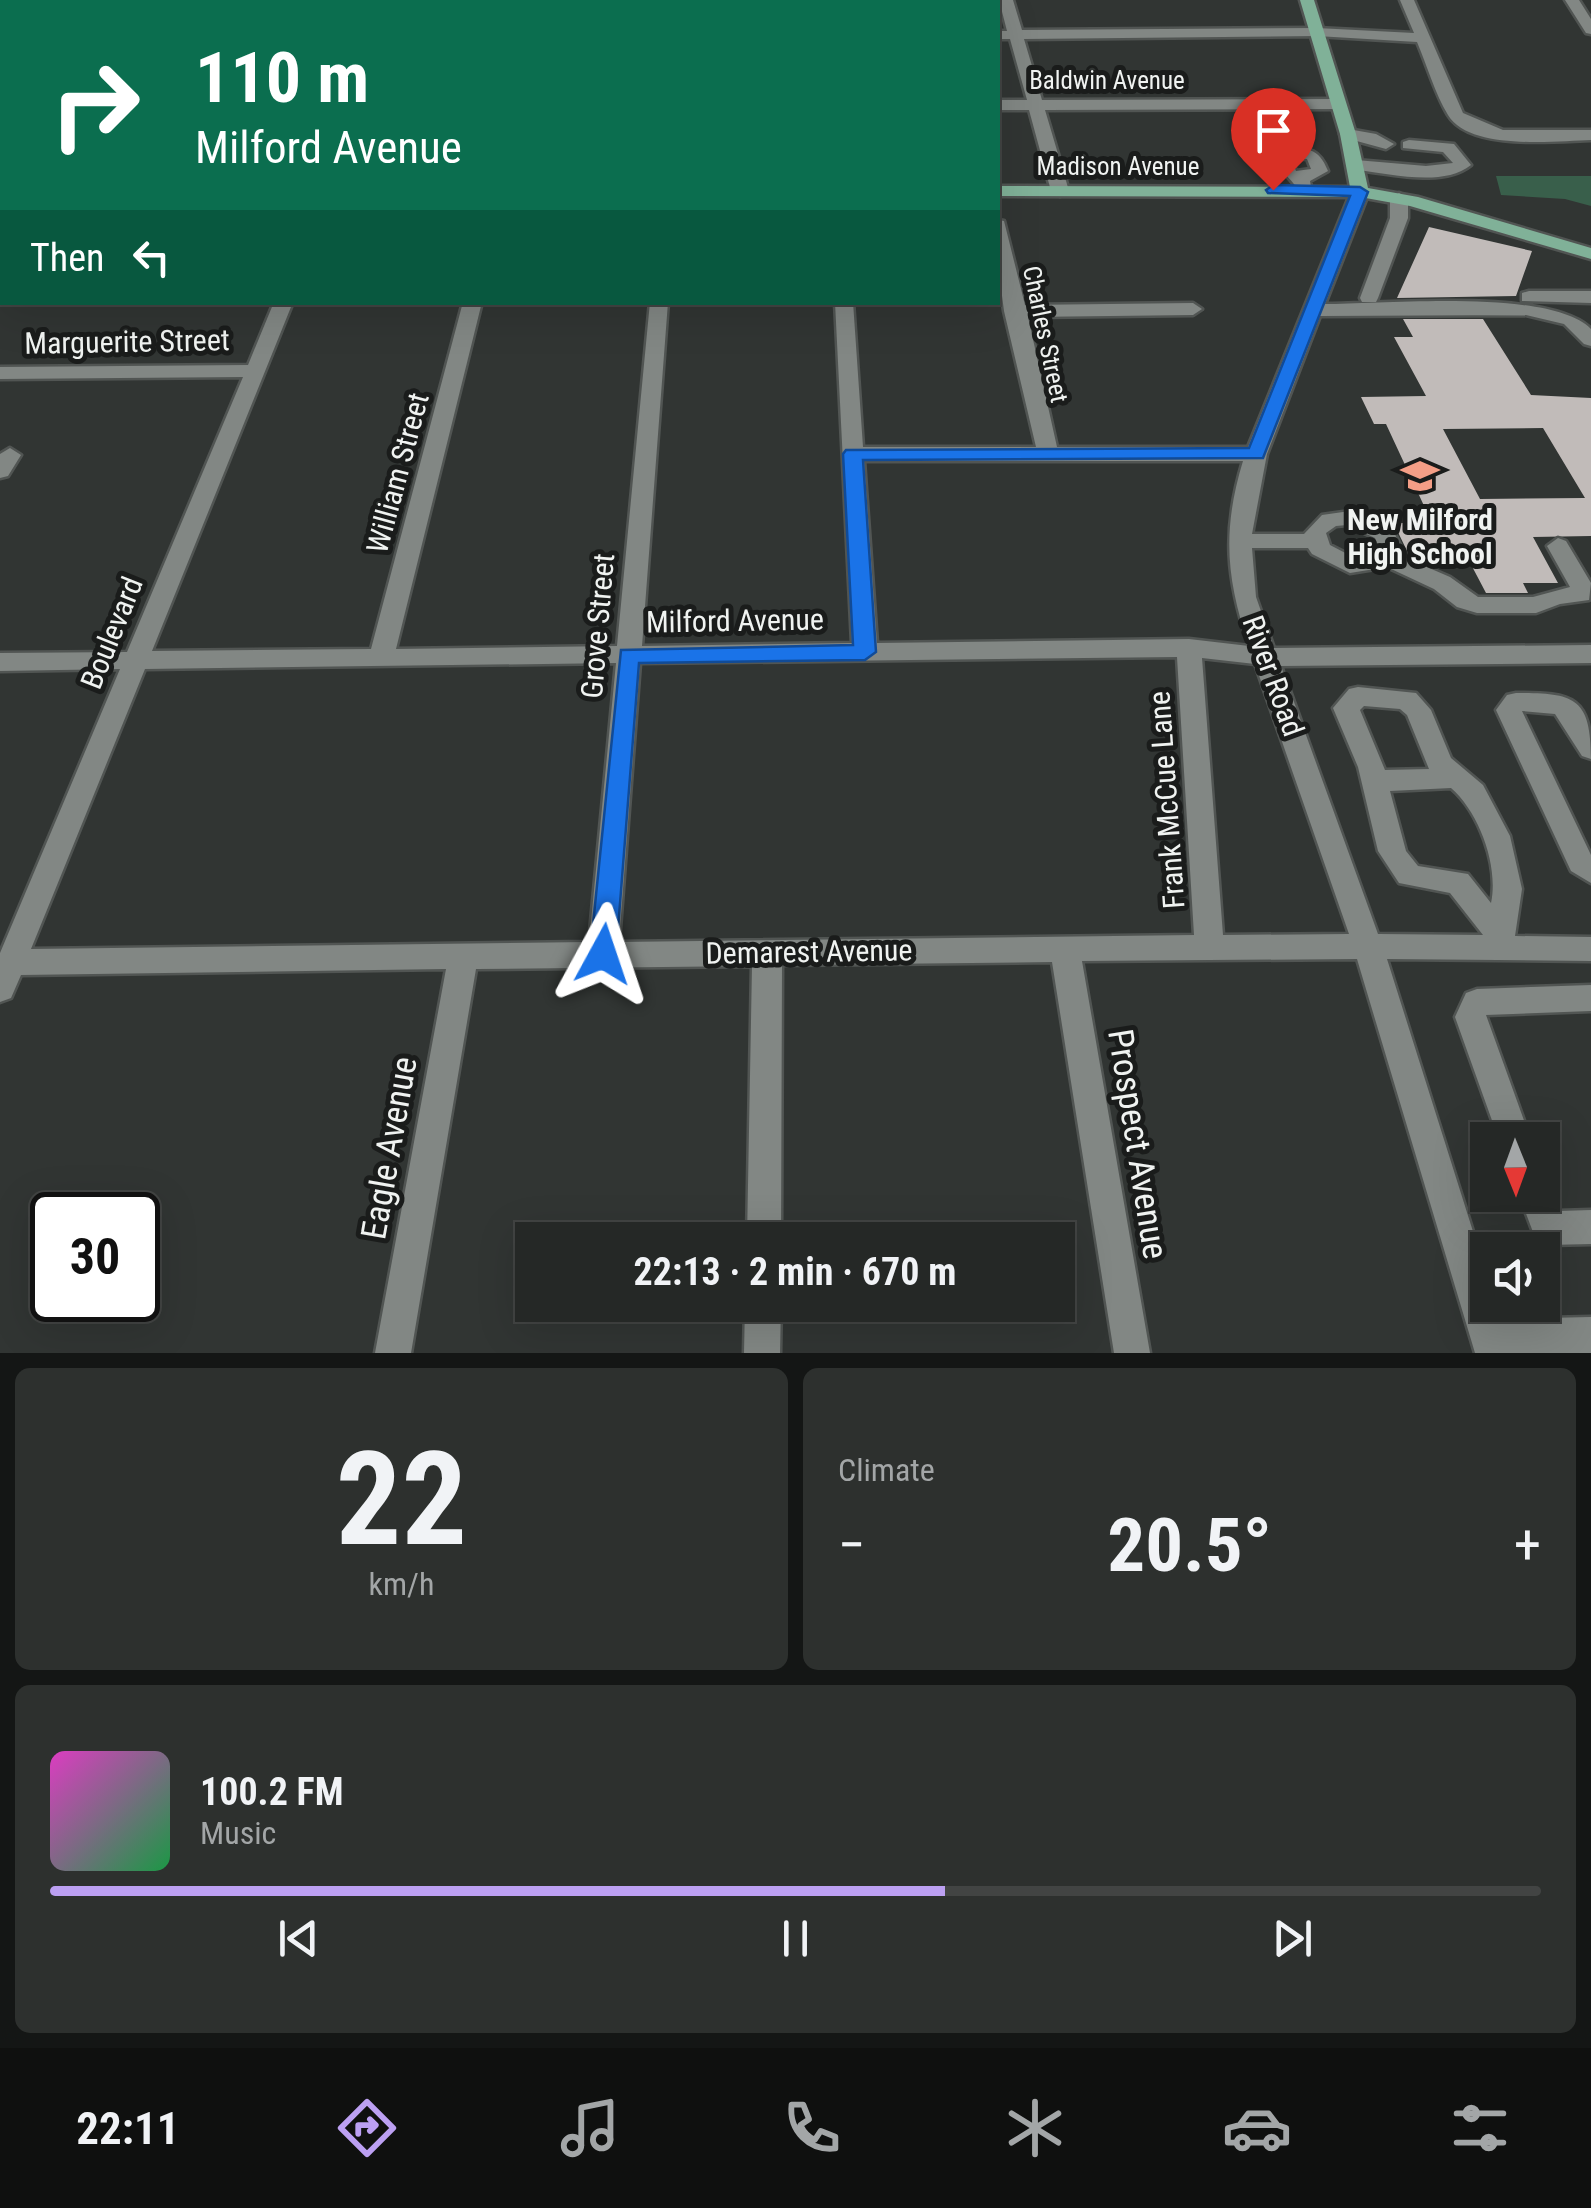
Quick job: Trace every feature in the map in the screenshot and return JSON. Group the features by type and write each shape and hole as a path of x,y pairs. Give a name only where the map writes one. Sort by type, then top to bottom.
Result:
{"main road":[{"name":"River Road","path":"1307,0 1348,134 1360,192"},
{"name":"Madison Avenue","path":"1000,191 1303,184 1399,198 1591,254"}],"street":[{"path":"1006,0 1060,191"},
{"path":"1407,0 1456,116 1483,130 1508,135 1591,135"},
{"path":"1572,0 1591,30"},
{"path":"1000,35 1317,32 1423,38"},
{"name":"Baldwin Avenue","path":"1000,106 1337,104"},
{"path":"1348,134 1370,136 1386,144"},
{"path":"1356,165 1412,170 1456,169 1463,165 1448,147 1410,144"},
{"name":"River Road","path":"1360,192 1242,498 1238,540 1244,597 1368,947 1491,1345"},
{"path":"1369,298 1399,218 1399,198"},
{"name":"Charles Street","path":"1000,236 1048,454"},
{"path":"1320,288 1369,298 1591,297"},
{"name":"Boulevard","path":"6,975 283,305"},
{"name":"William Street","path":"381,658 472,305"},
{"name":"Grove Street","path":"603,954 659,305"},
{"path":"844,305 865,652"},
{"path":"1014,311 1193,309"},
{"path":"1312,310 1526,309 1572,320 1591,340"},
{"name":"Marguerite Street","path":"0,374 254,371"},
{"path":"852,454 1256,454"},
{"path":"1326,520 1363,521 1390,542 1391,549 1386,558 1373,564 1350,565 1328,556 1315,541 1314,533 1326,520"},
{"path":"1238,540 1315,541"},
{"path":"1386,558 1477,605 1536,605 1556,596 1581,594 1583,589 1558,546"},
{"name":"Milford Avenue","path":"0,662 1189,648 1268,658 1591,654"},
{"name":"Frank McCue Lane","path":"1189,648 1209,947"},
{"path":"1503,940 1506,880 1490,823 1473,792 1440,764 1418,710 1406,700 1358,696 1346,708 1376,781 1378,807 1404,872 1458,882 1506,880"},
{"path":"1591,750 1571,712 1560,702 1516,702 1509,710 1582,863 1591,872"},
{"path":"1376,781 1455,778"},
{"path":"1458,882 1503,940"},
{"name":"Demarest Avenue","path":"6,975 462,956 1368,947 1503,940 1591,949"},
{"name":"Prospect Avenue","path":"1065,949 1132,1353"},
{"path":"764,1222 767,952"},
{"name":"Eagle Avenue","path":"393,1353 462,956"},
{"path":"1508,1122 1470,1017 1477,1002 1591,998"},
{"path":"1542,1212 1548,1228 1591,1227"},
{"path":"762,1353 763,1322"},
{"path":"1491,1345 1591,1335"}],"green space":[{"path":"1496,176 1591,176 1591,206 1565,199 1501,195"}],"building":[{"path":"1429,227 1532,251 1516,296 1397,298"},
{"path":"1403,319 1483,319 1531,395 1591,398 1591,536 1533,537 1558,583 1523,583 1528,593 1486,593 1466,555 1409,555 1390,523 1432,523 1386,424 1374,424 1361,397 1426,396 1394,337 1413,337","holes":["1543,428 1585,498 1480,499 1443,429"]}],"place":[{"name":"New Milford High School","path":"1420,476"}],"route":[{"path":"603,954 628,655 865,652 852,454 1256,454 1360,192 1273,190"}]}
